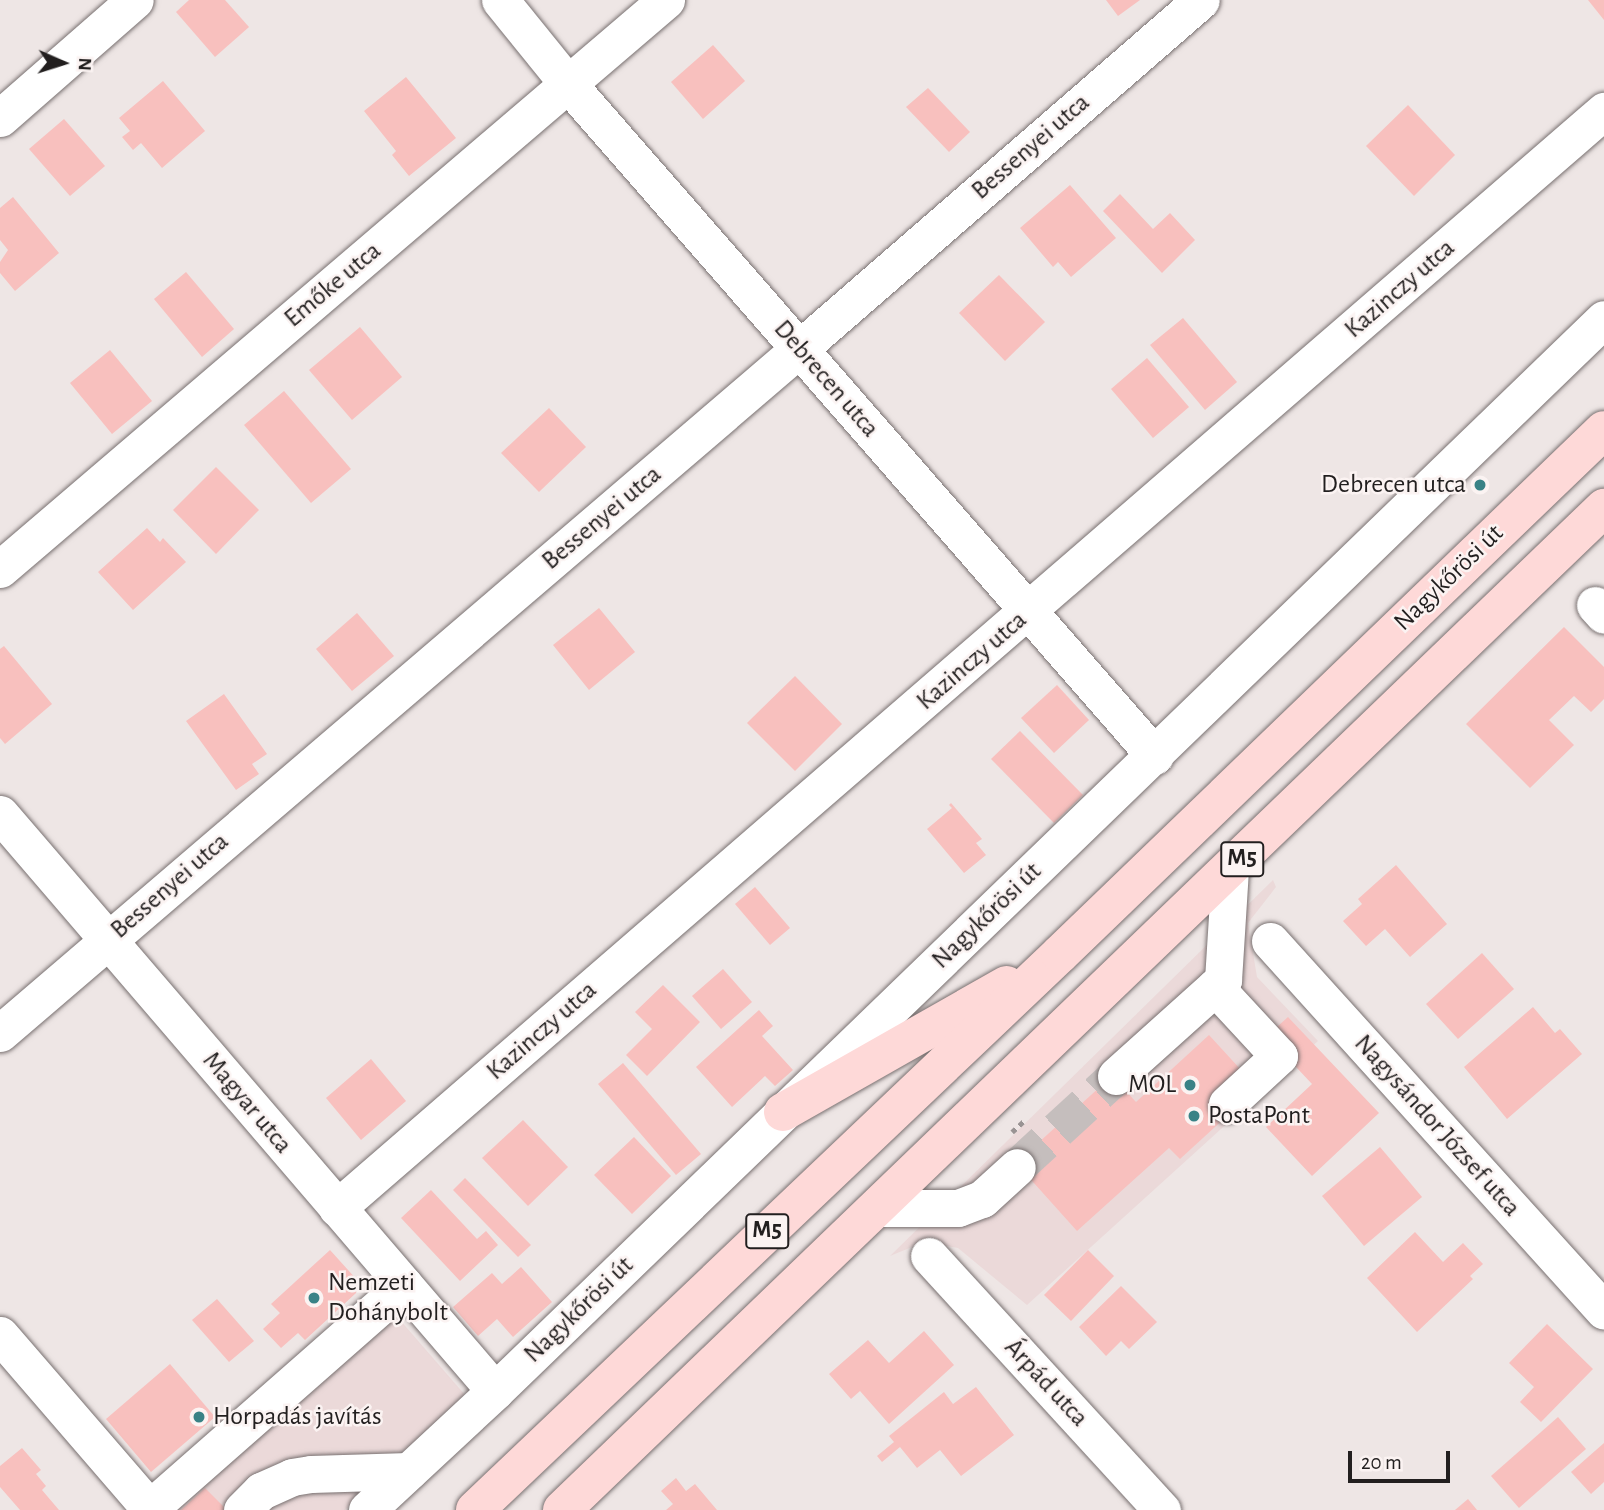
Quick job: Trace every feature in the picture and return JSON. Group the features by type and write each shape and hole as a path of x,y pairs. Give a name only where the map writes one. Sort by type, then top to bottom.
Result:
{"main road":[{"name":"Nagykőrösi út","path":"475,1510 627,1362 1060,954 1604,430"},
{"name":"M5","path":"562,1510 1604,508"},
{"path":"783,1112 1060,954"}],"street":[{"path":"0,118 135,0"},
{"name":"Debrecen utca","path":"500,0 568,85 1155,756"},
{"name":"Emőke utca","path":"0,569 666,0"},
{"name":"Bessenyei utca","path":"0,1033 799,349 1201,0"},
{"name":"Kazinczy utca","path":"337,1208 1604,111"},
{"name":"Nagykőrösi út","path":"366,1510 495,1391 1155,756 1604,319"},
{"name":"Magyar utca","path":"0,814 495,1391"},
{"path":"1116,1076 1223,980 1230,870"},
{"name":"Nagysándor József utca","path":"1270,941 1604,1311"},
{"path":"1215,988 1279,1056 1227,1104"},
{"path":"878,1209 958,1208 982,1199 1017,1167"},
{"name":"Árpád utca","path":"929,1256 1162,1510"},
{"path":"0,1335 149,1509 404,1285"},
{"path":"242,1510 261,1491 292,1478 311,1474 408,1471"}],"shaded area":[{"path":"1273,880 1276,887 1248,923 1257,977 1318,1041 1027,1305 958,1248 924,1242 890,1256"},
{"path":"393,1312 466,1396 345,1510 169,1510"}],"building":[{"path":"189,0 225,0 249,27 215,57 176,12"},
{"path":"1106,0 1140,0 1118,16"},
{"path":"1588,0 1604,0 1604,20"},
{"path":"713,45 745,81 703,119 671,82"},
{"path":"406,77 456,138 409,176 392,155 396,151 364,111"},
{"path":"163,81 205,131 162,168 141,143 133,150 122,137 130,131 119,118"},
{"path":"928,88 970,132 949,152 906,107"},
{"path":"1408,105 1455,155 1414,196 1366,146"},
{"path":"64,119 105,166 70,196 29,149"},
{"path":"1070,185 1116,238 1071,277 1058,262 1053,267 1020,228"},
{"path":"1120,194 1153,229 1170,213 1195,240 1162,273 1103,211"},
{"path":"13,197 59,253 15,291 0,273 0,262 8,250 0,240 0,208"},
{"path":"186,272 234,329 202,357 154,299"},
{"path":"999,275 1045,322 1005,361 959,313"},
{"path":"1183,318 1237,382 1205,410 1150,345"},
{"path":"360,327 402,377 352,420 309,370"},
{"path":"110,350 152,401 112,434 70,383"},
{"path":"1147,358 1189,407 1153,438 1111,389"},
{"path":"284,391 351,469 311,503 244,425"},
{"path":"549,408 586,447 539,492 501,453"},
{"path":"216,467 259,510 216,554 173,510"},
{"path":"147,528 160,542 163,538 186,562 133,610 98,572"},
{"path":"599,608 635,652 589,690 553,645"},
{"path":"357,613 394,656 352,691 316,649"},
{"path":"1564,627 1604,667 1604,699 1591,712 1574,696 1549,720 1574,745 1530,788 1466,724"},
{"path":"4,646 52,704 5,744 0,738 0,649"},
{"path":"795,676 842,724 795,771 747,723"},
{"path":"1057,685 1089,720 1054,753 1021,718"},
{"path":"224,694 267,754 252,764 259,774 236,790 186,721"},
{"path":"1020,731 1083,795 1054,823 991,759"},
{"path":"951,803 982,839 976,843 986,855 964,873 927,829 952,808 949,805"},
{"path":"1396,865 1447,924 1410,957 1385,929 1366,946 1343,921 1362,904 1358,899"},
{"path":"755,887 790,928 770,945 735,904"},
{"path":"1482,953 1514,989 1458,1039 1426,1004"},
{"path":"723,969 752,1002 721,1029 692,996"},
{"path":"663,985 700,1022 647,1076 626,1055 652,1029 635,1012"},
{"path":"1533,1007 1555,1033 1560,1029 1582,1054 1507,1119 1464,1067"},
{"path":"759,1010 773,1026 762,1036 793,1070 775,1086 765,1076 732,1107 696,1067"},
{"path":"1288,1017 1379,1113 1312,1176 1266,1127 1312,1084 1267,1036"},
{"path":"1209,1035 1242,1071 1227,1116 1180,1159 1169,1148 1077,1231 1016,1163 1112,1076 1136,1102"},
{"path":"371,1059 406,1101 361,1140 326,1098"},
{"path":"623,1063 701,1154 676,1175 598,1084"},
{"path":"523,1120 568,1167 528,1206 482,1158"},
{"path":"634,1137 671,1176 632,1214 594,1175"},
{"path":"1380,1147 1422,1197 1364,1246 1322,1196"},
{"path":"465,1178 531,1245 518,1257 453,1190"},
{"path":"431,1190 477,1239 486,1231 498,1245 460,1281 401,1218"},
{"path":"1415,1232 1443,1262 1463,1243 1483,1264 1470,1276 1473,1279 1417,1332 1367,1278"},
{"name":"Nemzeti Dohánybolt","path":"330,1250 358,1281 356,1293 305,1340 298,1333 281,1348 263,1329 280,1313 271,1304"},
{"path":"1088,1250 1114,1276 1071,1321 1044,1295"},
{"path":"521,1267 552,1302 513,1337 497,1319 478,1336 453,1307 492,1273 502,1284"},
{"path":"1121,1286 1157,1322 1129,1349 1121,1341 1106,1356 1079,1327"},
{"path":"217,1299 254,1341 229,1362 192,1320"},
{"path":"1547,1324 1593,1369 1541,1422 1520,1402 1534,1387 1509,1363"},
{"path":"924,1331 954,1365 889,1424 860,1391 851,1399 829,1374 868,1340 889,1363"},
{"path":"170,1364 215,1417 151,1472 106,1419"},
{"path":"976,1387 1014,1435 961,1476 940,1450 917,1468 900,1447 882,1462 877,1456 894,1442 889,1436 944,1392 953,1404"},
{"path":"1558,1417 1586,1449 1519,1508 1491,1476"},
{"path":"1604,1443 1604,1482 1591,1494 1571,1472"},
{"path":"22,1448 41,1470 36,1474 46,1486 42,1490 59,1510 20,1510 0,1487 0,1466"},
{"path":"676,1478 686,1491 695,1484 717,1510 666,1510 673,1504 661,1491"},
{"path":"205,1488 227,1510 181,1510"},
{"path":"1468,1499 1477,1510 1455,1510"}],"tunnel":[{"path":"1017,1167 1116,1076"}],"place":[{"name":"Debrecen utca","path":"1480,485"},
{"name":"MOL","path":"1190,1085"},
{"name":"PostaPont","path":"1194,1116"},
{"name":"Nemzeti Dohánybolt","path":"314,1298"},
{"name":"Horpadás javítás","path":"199,1417"}]}
